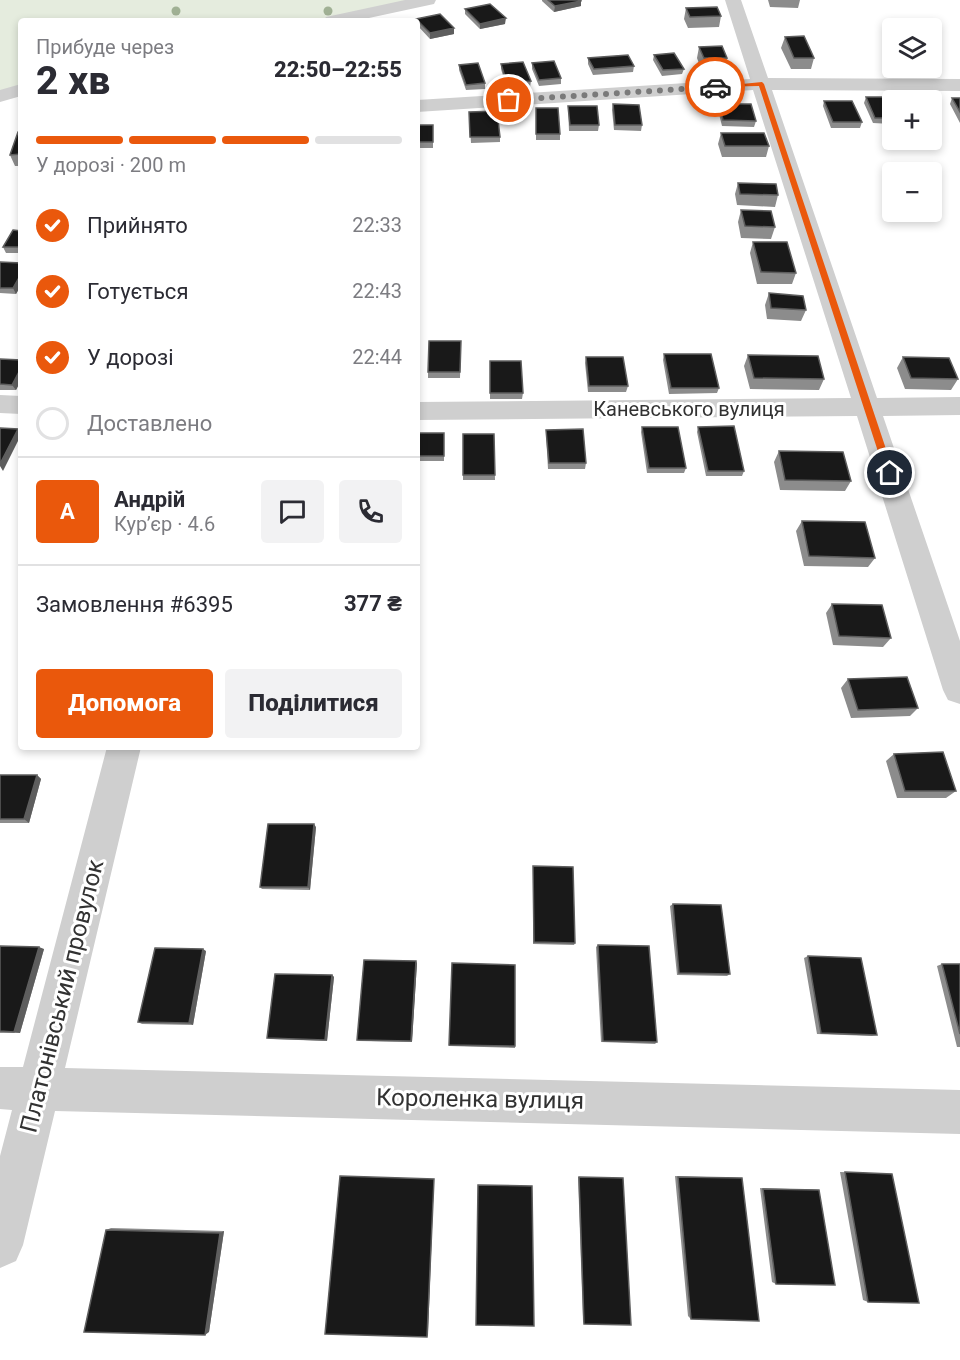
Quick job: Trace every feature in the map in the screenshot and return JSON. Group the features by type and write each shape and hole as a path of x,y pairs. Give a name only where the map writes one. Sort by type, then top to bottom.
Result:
{"street":[{"path":"346,18 428,0"},
{"path":"733,0 960,690"},
{"path":"420,106 762,84 960,85"},
{"path":"0,96 18,91"},
{"path":"0,404 18,405"},
{"name":"Каневського вулиця","path":"420,411 960,406"},
{"name":"Платонівський провулок","path":"0,1245 19,1088 123,750"},
{"name":"Короленка вулиця","path":"19,1088 960,1112"}],"shaded area":[{"path":"0,0 428,0 346,18 18,18 18,91 0,96"}],"building":[{"path":"548,0 581,0 581,1 555,6"},
{"path":"490,4 506,18 480,24 465,9"},
{"path":"717,7 721,16 690,17 686,8"},
{"path":"440,14 454,28 430,33 420,23 420,18"},
{"path":"804,36 814,58 794,58 785,37"},
{"path":"722,46 727,58 704,58 699,47"},
{"path":"674,53 684,69 663,70 654,55"},
{"path":"628,55 634,66 594,69 588,58"},
{"path":"554,61 561,78 539,80 532,63"},
{"path":"523,62 531,81 507,83 501,64"},
{"path":"478,63 485,83 466,85 459,65"},
{"path":"866,97 882,97 882,118 875,118"},
{"path":"952,98 960,98 960,112"},
{"path":"824,101 852,101 862,122 833,122"},
{"path":"613,104 639,105 642,125 615,125"},
{"path":"719,104 751,104 756,121 723,120"},
{"path":"568,106 597,106 599,125 570,125"},
{"path":"536,108 558,108 560,134 536,134"},
{"path":"497,111 500,137 470,137 469,112"},
{"path":"420,125 433,125 433,142 420,142"},
{"path":"18,132 18,154 10,155"},
{"path":"721,133 764,133 769,146 725,146"},
{"path":"738,183 776,184 778,195 740,194"},
{"path":"741,210 771,211 775,227 745,226"},
{"path":"13,230 18,231 18,247 3,247"},
{"path":"753,242 787,242 796,273 761,272"},
{"path":"0,262 18,263 18,279 13,288 0,288"},
{"path":"769,293 803,296 806,310 771,308"},
{"path":"429,341 461,341 460,372 428,372"},
{"path":"664,354 711,354 719,388 671,388"},
{"path":"748,355 818,356 824,379 754,378"},
{"path":"586,357 623,357 628,386 589,386"},
{"path":"903,357 949,358 958,379 911,378"},
{"path":"0,359 18,360 18,374 12,385 0,384"},
{"path":"490,361 521,361 523,393 490,393"},
{"path":"734,426 744,471 708,471 698,427"},
{"path":"642,427 678,427 686,468 649,468"},
{"path":"0,428 18,429 0,464"},
{"path":"583,429 586,463 549,463 546,430"},
{"path":"420,433 444,433 444,456 420,456"},
{"path":"463,434 494,434 495,475 463,475"},
{"path":"779,451 843,452 851,481 785,480"},
{"path":"802,521 865,522 875,558 809,556"},
{"path":"832,604 882,605 891,638 839,636"},
{"path":"907,677 918,708 858,710 848,679"},
{"path":"943,752 956,791 905,791 894,754"},
{"path":"0,775 37,775 24,819 0,819"},
{"path":"268,824 314,824 308,887 260,887"},
{"path":"533,866 573,867 575,943 534,942"},
{"path":"673,904 721,905 730,974 679,973"},
{"path":"598,945 649,946 657,1042 603,1041"},
{"path":"0,946 39,947 14,1032 0,1031"},
{"path":"155,948 203,949 189,1023 138,1022"},
{"path":"808,956 861,958 877,1035 821,1033"},
{"path":"364,960 416,961 411,1041 357,1040"},
{"path":"452,963 515,965 515,1046 449,1045"},
{"path":"942,964 960,964 960,1034"},
{"path":"275,974 332,975 325,1040 267,1038"},
{"path":"845,1172 892,1174 919,1303 868,1302"},
{"path":"340,1176 434,1179 427,1337 325,1334"},
{"path":"579,1177 623,1178 631,1325 584,1324"},
{"path":"678,1177 742,1178 759,1321 691,1319"},
{"path":"478,1185 532,1186 534,1326 476,1325"},
{"path":"763,1189 819,1190 835,1285 776,1284"},
{"path":"106,1230 220,1233 205,1335 84,1332"}],"way so far":[{"path":"509,100 715,87"}],"route":[{"path":"715,87 762,84 890,473"}]}
